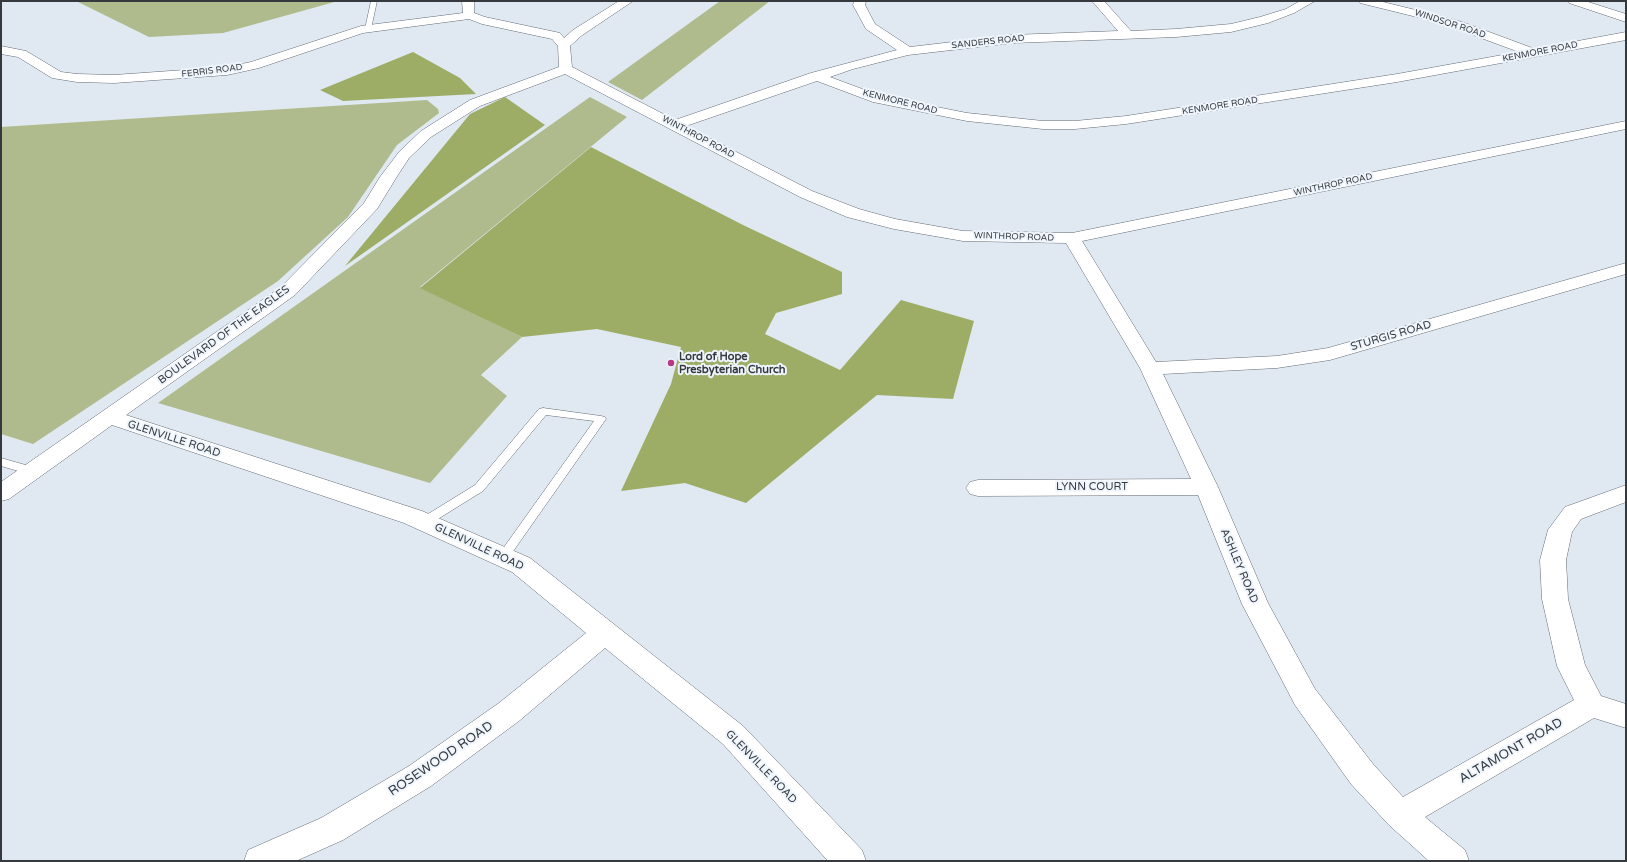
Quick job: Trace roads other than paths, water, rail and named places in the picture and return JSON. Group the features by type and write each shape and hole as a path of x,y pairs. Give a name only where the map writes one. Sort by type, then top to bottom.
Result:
{"street":[{"path":"564,45 577,33 627,1"},
{"path":"860,1 859,5 870,26 908,51"},
{"path":"1098,1 1126,34"},
{"name":"SANDERS ROAD","path":"675,125 816,76 848,66 908,51 1012,39 1176,33 1231,28 1264,20 1290,11 1309,1"},
{"name":"WINDSOR ROAD","path":"1364,1 1458,25 1535,54"},
{"path":"1573,1 1626,18"},
{"name":"FERRIS ROAD","path":"1,50 22,54 57,75 77,78 114,79 227,71 275,59 348,34 469,8"},
{"path":"469,8 493,24 556,36 564,45 566,69"},
{"name":"KENMORE ROAD","path":"816,76 878,99 960,116 1043,125 1075,125 1126,120 1335,88 1535,54 1626,36"},
{"name":"WINTHROP ROAD","path":"566,69 806,194 853,213 894,224 963,236 1072,238 1626,125"},
{"name":"BOULEVARD OF THE EAGLES","path":"1,493 288,291 371,206 388,177 404,155 426,134 475,103 566,69"},
{"name":"ASHLEY ROAD","path":"1072,238 1150,368 1206,487 1255,604 1305,697 1362,774 1400,815 1454,861"},
{"name":"STURGIS ROAD","path":"1150,368 1278,362 1330,354 1626,268"},
{"name":"GLENVILLE ROAD","path":"109,417 413,517 521,565 733,735 850,861"},
{"name":"LYNN COURT","path":"978,488 1206,487"},
{"path":"1626,493 1573,513 1560,530 1553,560 1555,599 1571,666 1591,705 1626,716"},
{"name":"ROSEWOOD ROAD","path":"260,861 332,829 420,776 509,712 606,632"},
{"name":"ALTAMONT ROAD","path":"1400,815 1591,705"}],"lane":[{"path":"368,29 374,1"},
{"path":"424,522 479,488 543,411 601,419 503,557"},
{"path":"1,462 32,471"}],"place":[{"name":"Lord of Hope Presbyterian Church","path":"671,363"}]}
